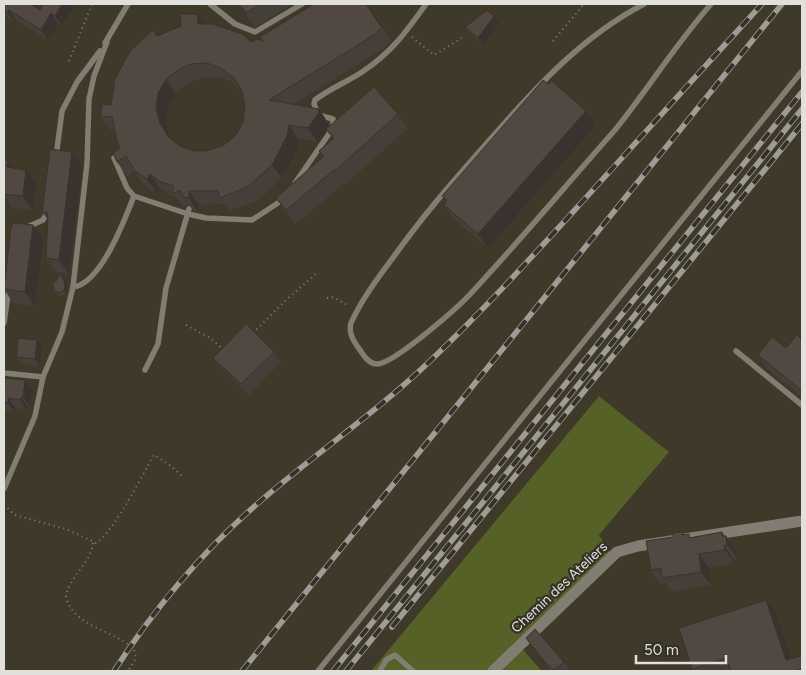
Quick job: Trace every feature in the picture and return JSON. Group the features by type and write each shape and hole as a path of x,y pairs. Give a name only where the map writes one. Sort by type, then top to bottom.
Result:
{"street":[{"name":"Chemin des Ateliers","path":"493,671 617,552 666,542 802,521"}],"lane":[{"path":"54,165 62,111 77,82 91,66 128,4"},
{"path":"210,4 235,24 255,32 302,4"},
{"path":"114,158 127,188 134,196 206,218 252,220 285,198 333,128 333,119 318,115 314,100 362,72 385,55 406,33 426,4"},
{"path":"644,4 599,31 554,69 424,216 364,300 351,323 350,334 367,359 373,363 380,364 393,358 410,346 472,292 615,130 633,108 669,56 711,4"},
{"path":"4,489 35,416 43,377 62,332 73,287 87,164 89,99 94,76 106,42"},
{"path":"318,671 802,72"},
{"path":"73,287 82,285 99,269 125,219 134,196"},
{"path":"19,234 27,226 43,220 48,214 49,204"},
{"path":"145,370 158,344 166,288 189,212"},
{"path":"4,323 10,278"},
{"path":"736,352 802,405"},
{"path":"4,372 43,377"},
{"path":"380,671 386,660 395,655 413,671"}],"path":[{"path":"69,61 92,4"},
{"path":"553,41 584,4"},
{"path":"406,33 434,55 465,36"},
{"path":"252,335 285,301 317,273"},
{"path":"327,298 333,297 350,306 356,296 364,300"},
{"path":"186,325 210,338 228,355"},
{"path":"4,505 15,515 66,529 93,543 100,541 116,520 154,455 172,466 184,478"},
{"path":"93,543 90,554 70,586 66,597 74,615 121,640 134,650 136,658 128,671"}],"shaded area":[{"path":"4,4 802,4 802,671 542,671 516,642 610,551 599,535 669,452 599,396 371,671 4,671"}],"green space":[{"path":"599,396 669,452 599,535 610,552 516,642 542,671 371,671"}],"building":[{"path":"4,4 30,4 40,10 43,4 62,4 55,16 51,13 41,30 9,10 8,13 4,10"},
{"path":"239,4 261,4 246,13"},
{"path":"314,4 366,4 382,27 374,35 269,100 319,109 318,114 308,128 289,125 287,136 272,165 249,186 220,198 218,191 189,191 189,198 184,197 181,191 172,192 174,186 161,182 150,174 147,179 134,170 126,156 117,162 113,153 120,148 112,117 100,116 102,104 111,105 115,79 130,51 153,30 157,36 181,26 180,14 198,14 198,24 213,24 242,34 252,42 257,39 263,41 260,37","holes":["207,63 220,68 234,78 242,91 245,106 243,122 236,135 224,145 206,151 194,151 180,146 168,137 160,123 156,108 158,93 166,79 181,68 191,64"]},
{"path":"487,10 494,16 478,38 465,27"},
{"path":"543,80 548,84 552,81 586,111 478,234 444,205 447,200 442,196"},
{"path":"374,87 398,114 336,170 286,210 276,198 324,156 319,151 334,138 326,129"},
{"path":"50,149 72,152 59,260 46,258 48,213 42,212"},
{"path":"4,160 8,161 7,167 26,170 23,196 4,194"},
{"path":"14,223 33,225 25,292 4,289 11,227"},
{"path":"61,274 65,284 64,290 59,293 54,290 53,284"},
{"path":"246,324 274,352 241,384 213,358"},
{"path":"797,335 802,340 802,391 758,355 772,337 786,348"},
{"path":"18,338 37,340 35,359 16,357"},
{"path":"4,378 25,380 23,397 20,400 8,398 8,403 4,402"},
{"path":"682,532 683,535 689,534 689,538 722,532 722,536 726,536 727,545 724,545 725,550 699,554 701,572 662,578 661,568 651,570 646,541 673,537 673,533"},
{"path":"766,600 786,660 802,656 802,671 801,669 795,671 731,671 726,658 692,669 679,628"},
{"path":"535,629 564,662 554,670 548,666 526,638"}],"railway":[{"path":"114,671 162,604 217,542 257,504 388,398 451,341 532,256 762,4"},
{"path":"242,671 782,4"},
{"path":"333,671 802,92"},
{"path":"346,671 802,109"},
{"path":"392,627 802,124"}]}
